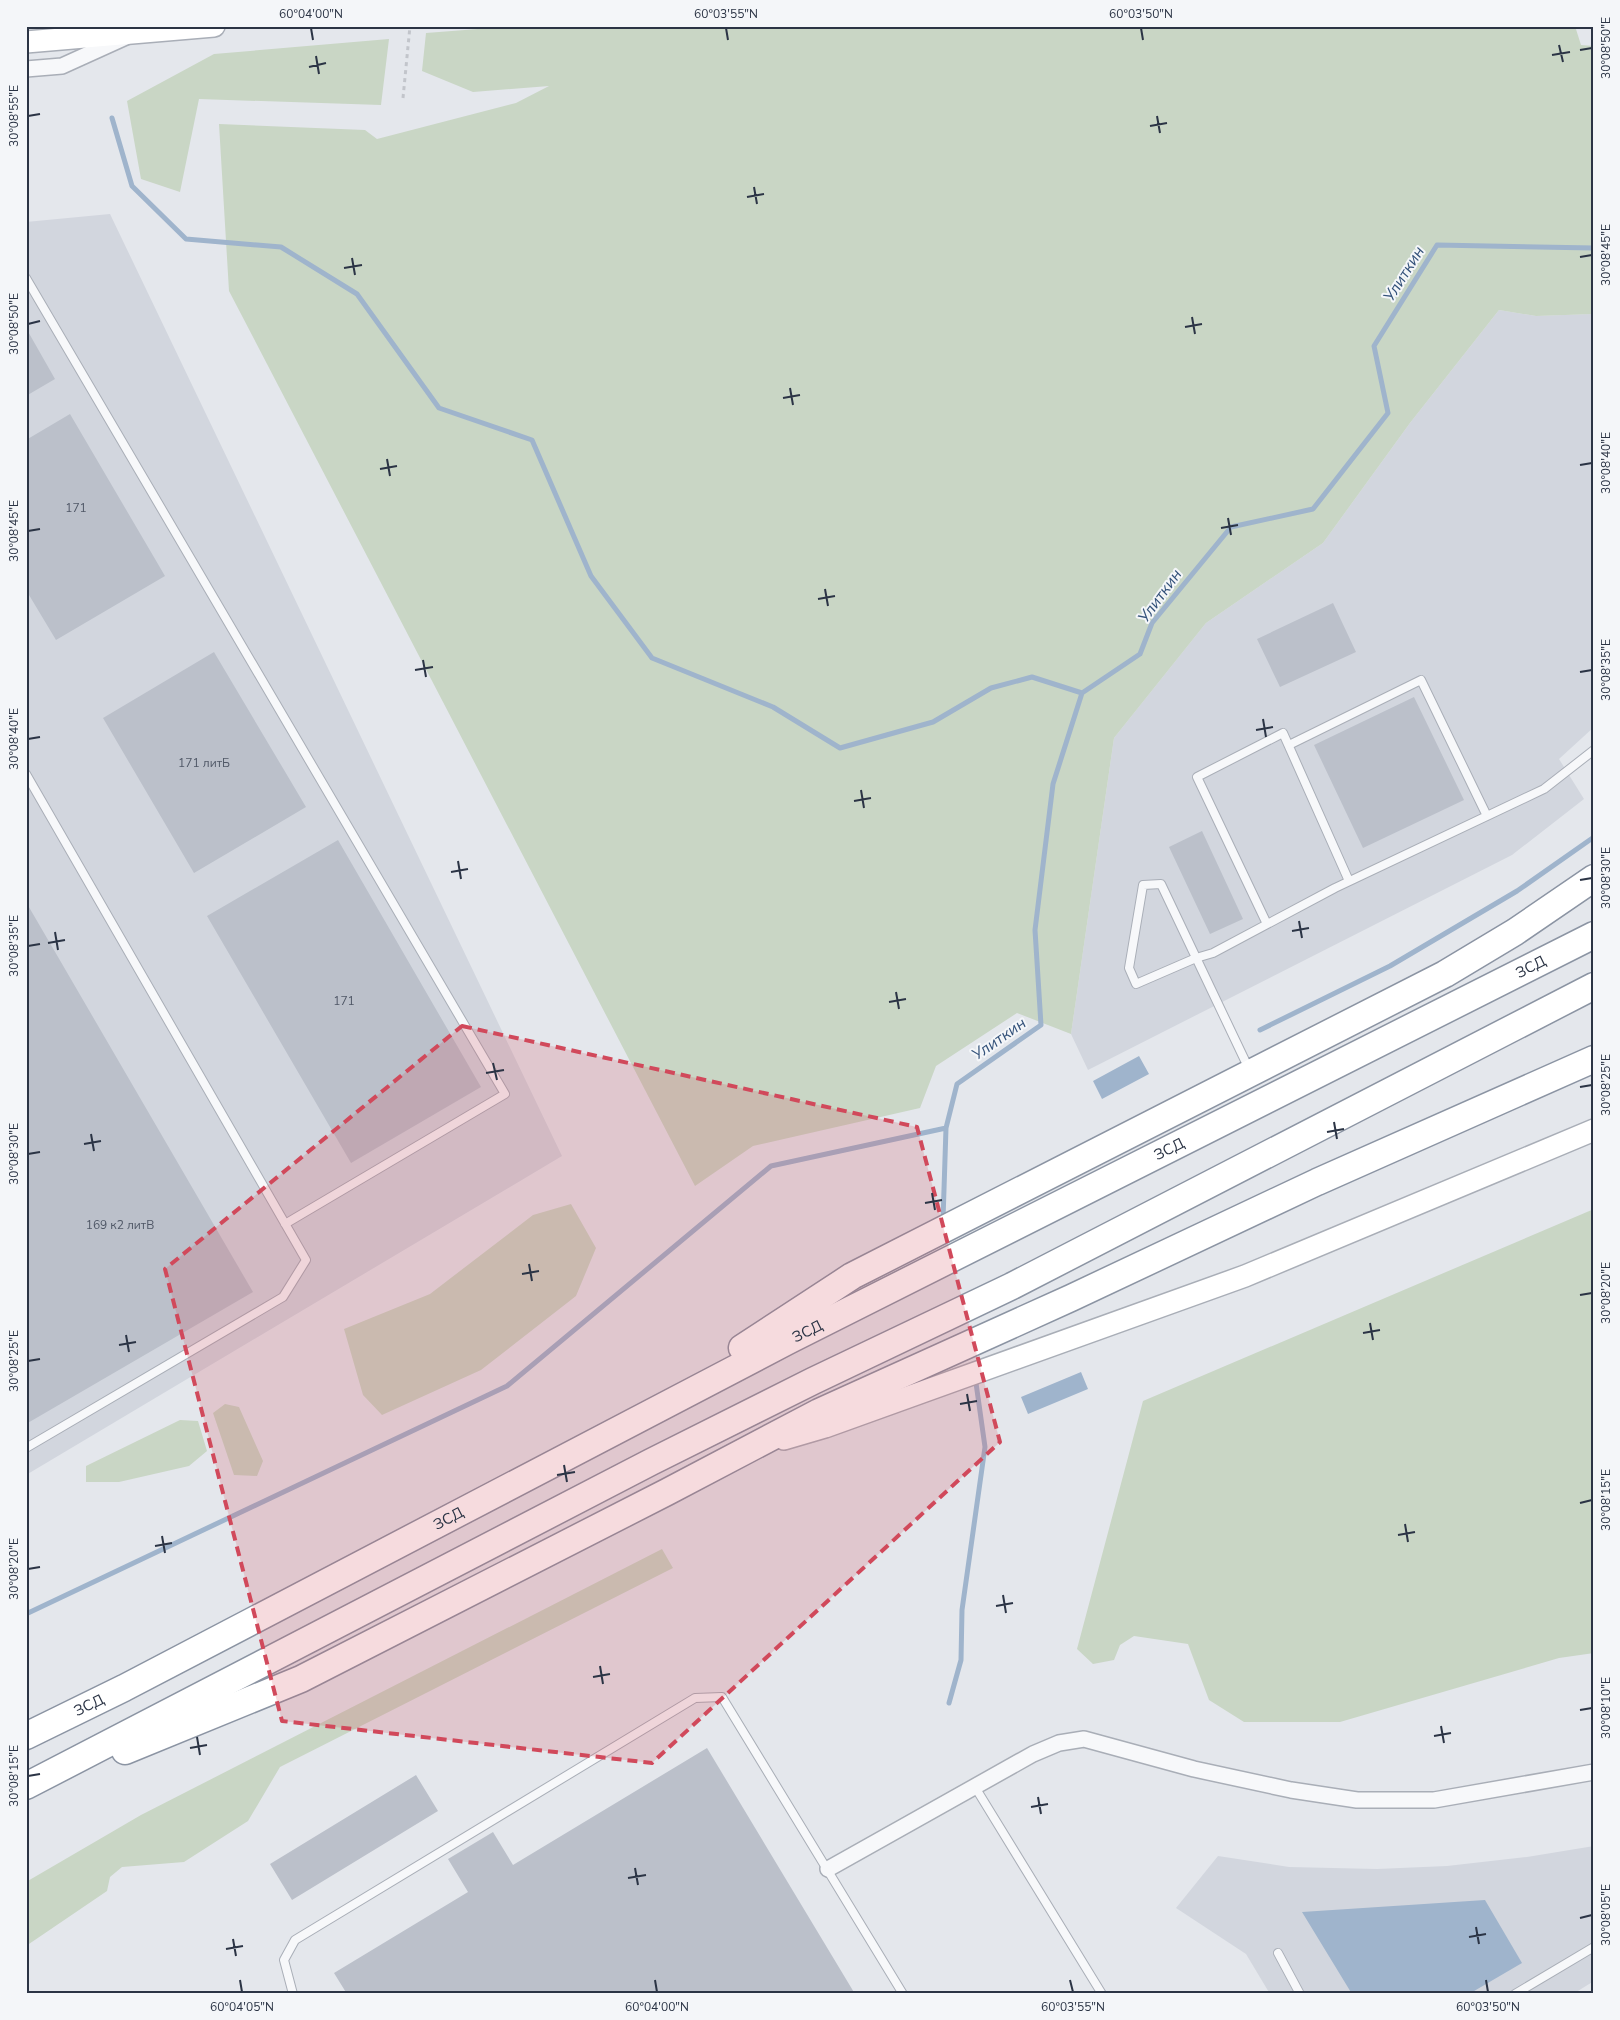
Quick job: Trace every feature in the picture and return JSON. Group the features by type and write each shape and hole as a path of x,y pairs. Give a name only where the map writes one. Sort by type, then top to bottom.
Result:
{"highway":[{"path":"630,1422 852,1276 1445,974 1515,932 1594,878"},
{"name":"ЗСД","path":"26,1736 149,1674 630,1422 1594,935"},
{"path":"26,1786 651,1462 813,1381 1012,1286 1594,986"},
{"path":"26,1792 301,1679 668,1492 820,1412 1071,1298 1317,1182 1594,1059"}],"main road":[{"path":"26,42 57,36 136,33 214,26"},
{"path":"745,1451 825,1427 1246,1276 1594,1130"}],"street":[{"path":"26,69 62,66 136,33"},
{"path":"828,1869 1033,1754 1059,1743 1084,1739 1194,1769 1291,1790 1357,1800 1434,1800 1594,1772"}],"lane":[{"path":"26,278 505,1094 285,1224"},
{"path":"1289,745 1421,680 1487,816"},
{"path":"1267,924 1198,777 1283,733 1349,881"},
{"path":"1251,1073 1196,958 1161,884 1143,885 1128,968 1136,984 1196,958 1213,953 1349,881 1544,789 1594,750"},
{"path":"26,774 306,1260 283,1297 26,1448"},
{"path":"293,1994 284,1960 294,1940 695,1698 722,1698 903,1994"},
{"path":"975,1787 1102,1994"},
{"path":"1515,1994 1594,1947"},
{"path":"1278,1954 1300,1994"}],"path":[{"path":"403,98 410,26"}],"highlighted area":[{"path":"462,1026 917,1127 1000,1442 652,1763 282,1721 165,1269"}],"shaded area":[{"path":"110,214 562,1156 26,1475 26,222"},
{"path":"1499,310 1536,316 1594,314 1594,727 1559,759 1584,799 1512,855 1088,1070 1071,1034 1114,738 1206,623 1323,543 1410,423"},
{"path":"1594,1846 1594,1981 1573,1994 1270,1994 1246,1954 1176,1908 1218,1856 1289,1867 1377,1869 1447,1866 1527,1857"}],"green space":[{"path":"517,26 1575,26 1581,45 1594,46 1594,314 1536,316 1499,310 1410,423 1323,543 1206,623 1114,738 1071,1034 1017,1013 936,1066 920,1108 753,1146 695,1186 229,291 219,124 365,130 377,139 516,103 549,86 473,92 422,71 426,33"},
{"path":"389,39 381,105 199,99 180,192 141,179 127,101 214,54"},
{"path":"571,1204 596,1248 576,1296 481,1370 382,1415 363,1395 344,1329 430,1294 533,1215"},
{"path":"1594,1209 1594,1653 1559,1658 1340,1722 1244,1722 1209,1700 1188,1644 1134,1636 1120,1645 1114,1660 1093,1664 1077,1649 1143,1401"},
{"path":"225,1404 239,1407 263,1461 257,1476 234,1475 213,1413"},
{"path":"180,1420 198,1421 207,1451 189,1466 119,1482 86,1482 86,1466"},
{"path":"662,1549 673,1568 280,1767 248,1821 184,1862 122,1867 110,1877 107,1891 26,1946 26,1882 141,1815"}],"water":[{"path":"1139,1056 1149,1074 1102,1099 1093,1081"},
{"path":"1081,1372 1088,1389 1028,1414 1021,1397"},
{"path":"1485,1900 1522,1963 1469,1994 1352,1994 1302,1912"}],"building":[{"path":"26,328 55,379 26,396"},
{"path":"70,414 165,576 56,640 26,590 26,440"},
{"path":"1333,603 1356,652 1280,687 1257,639"},
{"path":"214,652 306,807 194,873 103,718"},
{"path":"1414,697 1464,800 1363,848 1314,745"},
{"path":"1202,831 1243,919 1210,934 1169,847"},
{"path":"338,840 481,1087 351,1163 207,916"},
{"path":"26,902 253,1292 26,1424"},
{"path":"707,1748 855,1994 347,1994 334,1973 468,1892 448,1859 493,1832 513,1865"},
{"path":"416,1775 438,1811 292,1900 270,1864"}],"waterway":[{"path":"112,118 132,186 186,239 281,247 357,294 439,408 532,440 591,576 652,658 773,707 840,748 933,722 991,688 1032,677 1082,693"},
{"name":"Улиткин","path":"943,1220 946,1128 957,1084 1041,1025 1035,930 1053,784 1082,693 1140,654 1152,623 1231,527 1313,509 1388,413 1374,346 1437,245 1594,248"},
{"path":"1260,1030 1390,966 1517,891 1594,837"},
{"path":"26,1614 507,1386 771,1166 946,1128"},
{"path":"949,1703 961,1660 962,1610 985,1447 976,1383"}]}
